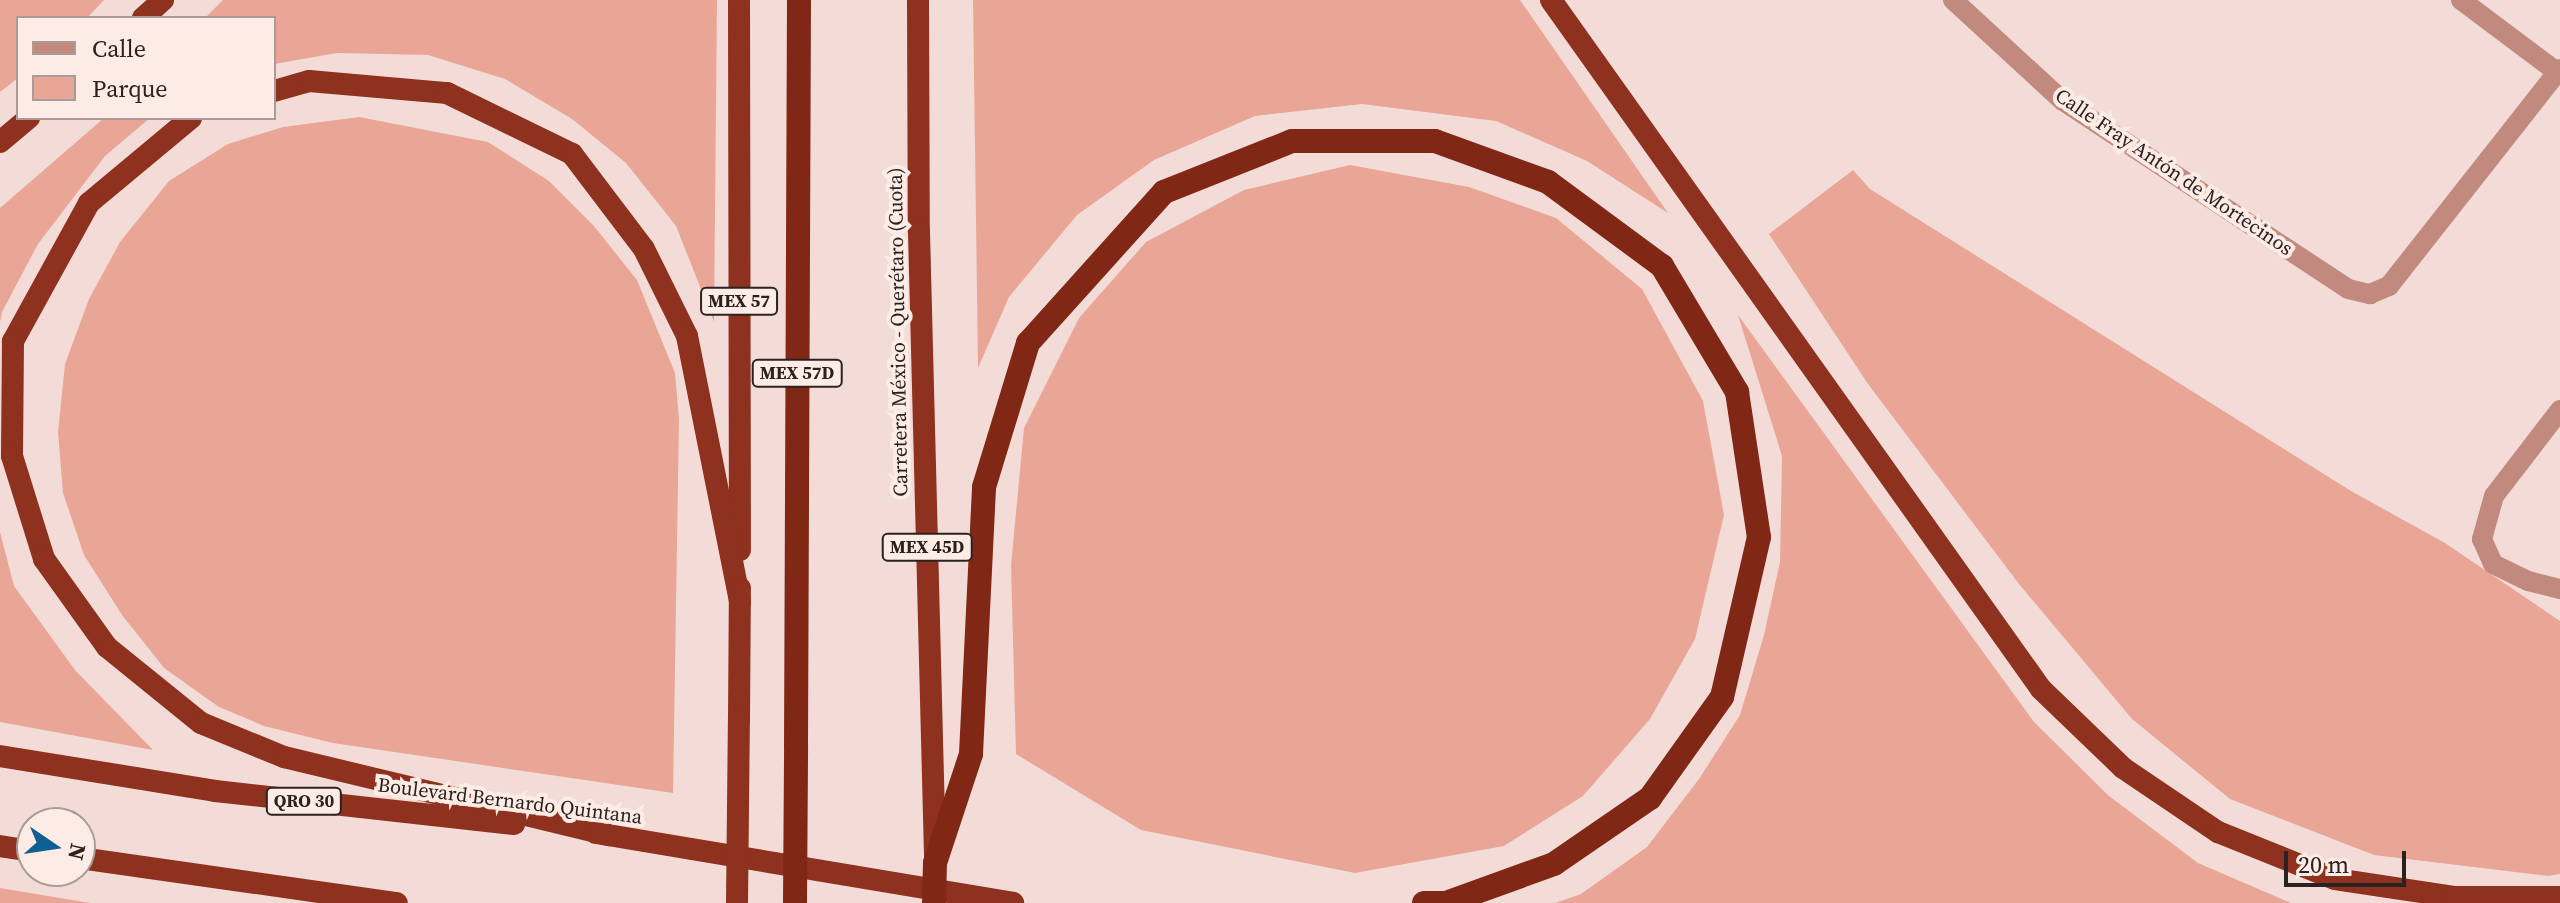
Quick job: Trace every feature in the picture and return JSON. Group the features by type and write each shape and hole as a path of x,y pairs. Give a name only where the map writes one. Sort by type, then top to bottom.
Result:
{"highway":[{"path":"145,16 163,0"},
{"name":"MEX 57","path":"737,903 739,0"},
{"name":"MEX 57D","path":"795,903 799,0"},
{"name":"Carretera México - Querétaro (Cuota)","path":"918,0 919,232 934,903"},
{"path":"1551,0 2041,689 2123,768 2218,832 2335,879 2454,897 2560,897"},
{"path":"276,90 309,81 447,93 572,154 644,249 687,336 740,602"},
{"path":"0,142 27,120"},
{"path":"189,120 89,203 13,341 12,456 44,559 107,647 201,723 284,757 610,835"},
{"path":"935,863 971,754 984,487 1028,343 1164,192 1292,141 1435,141 1548,182 1662,266 1737,392 1759,537 1722,697 1650,798 1554,864 1446,903 1424,903"},
{"name":"Boulevard Bernardo Quintana","path":"0,756 215,791 610,835 1013,903"},
{"path":"96,860 397,903"}],"street":[{"name":"Calle Fray Antón de Mortecinos","path":"1953,0 2063,101 2348,289 2370,294 2389,286 2559,70"},
{"path":"2461,0 2559,70"},
{"path":"2560,410 2494,496 2482,539 2493,564 2528,581 2560,589"}],"green space":[{"path":"0,0 104,0 89,16 16,16 16,80 0,92"},
{"path":"223,0 717,0 714,322 676,226 626,163 572,119 505,79 428,55 337,53 276,64 276,16 207,16"},
{"path":"973,0 1520,0 1668,213 1587,161 1496,121 1362,104 1255,116 1154,160 1077,215 1009,297 978,368"},
{"path":"359,117 488,142 549,181 594,226 637,280 675,373 679,419 673,793 333,743 264,726 219,707 164,668 122,615 84,555 63,493 58,432 65,364 89,299 120,242 169,181 228,144 283,127"},
{"path":"102,120 148,120 105,156 38,244 2,312 0,322 0,208"},
{"path":"1350,165 1469,187 1556,218 1642,289 1703,401 1724,515 1695,639 1650,719 1583,796 1504,846 1355,873 1141,830 1016,754 1011,565 1024,428 1079,318 1146,242 1244,190"},
{"path":"1853,170 1870,189 2351,491 2445,543 2560,621 2560,874 2548,876 2374,855 2230,799 2132,719 2019,584 1868,384 1769,234"},
{"path":"1738,315 2034,722 2109,796 2198,863 2291,903 1555,903 1581,894 1647,847 1699,779 1740,715 1764,635 1780,562 1782,456"},
{"path":"0,532 14,586 75,670 153,750 0,722"},
{"path":"0,888 90,903 0,903"}]}
